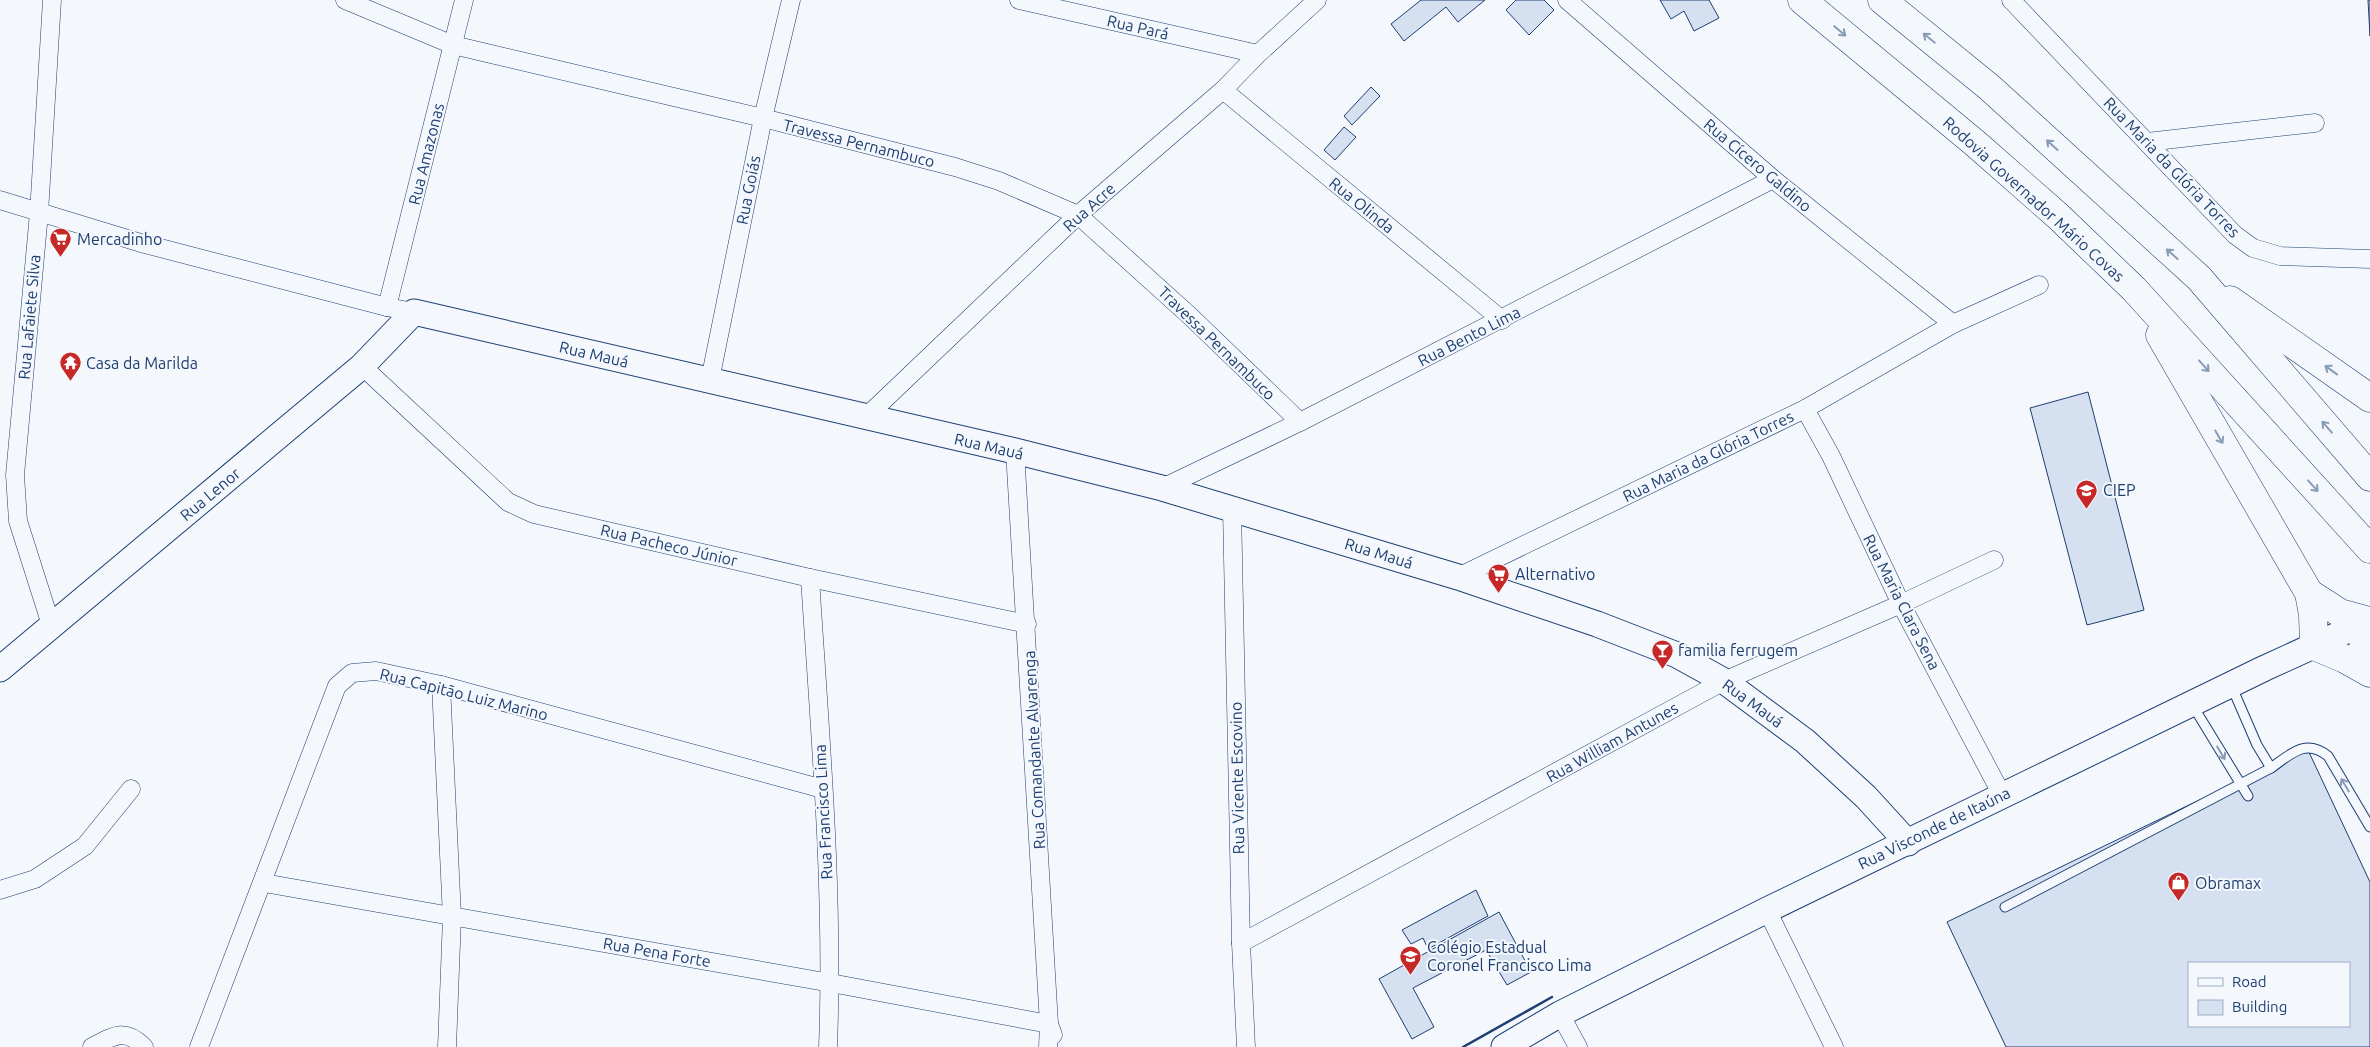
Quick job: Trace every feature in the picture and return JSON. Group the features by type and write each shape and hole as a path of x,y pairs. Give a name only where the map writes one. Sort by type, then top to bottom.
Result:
{"highway":[{"name":"Rodovia Governador Mário Covas","path":"1802,0 1976,144 2059,217 2134,288 2367,546"},
{"path":"1882,0 1989,87 2199,278 2370,478"},
{"path":"2199,278 2370,398"},
{"path":"2134,288 2309,593 2313,615 2314,646 2370,672"},
{"path":"2309,593 2340,613 2369,620 2363,648 2370,672"}],"street":[{"name":"Rua Lafaiete Silva","path":"52,0 39,213 15,475 18,521 52,628"},
{"name":"Travessa Pernambuco","path":"345,0 453,45 763,118 990,178 1078,215 1190,316 1300,422"},
{"name":"Rua Amazonas","path":"387,307 464,0"},
{"name":"Rua Goiás","path":"710,380 763,118 792,0"},
{"name":"Rua Pará","path":"1019,0 1258,54"},
{"name":"Rua Acre","path":"865,418 1078,215 1223,90 1258,54 1316,0"},
{"name":"Rua Cícero Galdino","path":"1567,0 1773,179 1954,324"},
{"name":"Rua Maria da Glória Torres","path":"2011,0 2235,235 2253,248 2280,256 2370,259"},
{"name":"Rua Olinda","path":"1223,90 1502,320"},
{"path":"2147,142 2315,123"},
{"name":"Rua Bento Lima","path":"1162,488 1300,422 1502,320 1773,179"},
{"name":"Rua Mauá","path":"0,200 141,243 387,307 1015,451 1162,488 1458,577 1597,624 1677,655 1724,681 1805,741 1866,797 1908,843"},
{"name":"Rua Maria da Glória Torres","path":"1458,577 1805,409 1954,324 2039,285"},
{"name":"Rua Lenor","path":"0,670 362,366 414,312"},
{"name":"Rua Pacheco Júnior","path":"362,366 508,502 534,514 810,578 1027,624"},
{"name":"Rua Maria Clara Sena","path":"1805,409 1831,456 1901,604 2002,795"},
{"name":"Rua Comandante Alvarenga","path":"1015,451 1027,624 1049,1024 1058,1047"},
{"name":"Rua Vicente Escovino","path":"1232,508 1241,944 1246,1047"},
{"name":"Rua William Antunes","path":"1241,944 1724,681 1901,604 1994,560"},
{"name":"Rua Francisco Lima","path":"810,578 823,789 831,983 828,1047"},
{"name":"Rua Visconde de Itaúna","path":"1504,1047 1560,1014 1767,910 1908,843 2002,795 2369,620"},
{"name":"Rua Capitão Luiz Marino","path":"199,1047 264,883 338,686 352,673 376,671 442,685 823,789"},
{"path":"442,685 452,917 447,1047"},
{"path":"0,890 35,879 85,846 131,789"},
{"name":"Rua Pena Forte","path":"264,883 831,983 1049,1024"},
{"path":"1767,910 1834,1047"},
{"path":"1560,1014 1578,1047"},
{"path":"1048,1047 1049,1024"},
{"path":"92,1047 115,1036 128,1035 144,1047"}],"lane":[{"path":"2231,685 2257,745 2271,768"},
{"path":"2192,704 2248,796"},
{"path":"2005,907 2271,768 2295,752 2310,747 2318,748 2328,756 2370,827"}],"building":[{"path":"1421,0 1485,0 1458,22 1446,7 1404,41 1391,24"},
{"path":"1516,0 1544,0 1554,10 1529,35 1506,10"},
{"path":"1660,0 1709,0 1719,18 1694,31 1684,11 1671,19"},
{"path":"2368,0 2370,0 2370,36"},
{"path":"1371,87 1380,96 1352,125 1344,116"},
{"path":"1344,127 1356,137 1335,160 1324,150"},
{"name":"CIEP","path":"2088,392 2144,610 2087,625 2030,408"},
{"name":"Obramax","path":"2307,748 2370,882 2370,1047 2006,1047 1947,922"},
{"name":"Colégio Estadual Coronel Francisco Lima","path":"1476,890 1488,916 1428,949 1423,938 1411,944 1402,930"},
{"name":"Colégio Estadual Coronel Francisco Lima","path":"1499,912 1531,972 1507,985 1486,950 1413,988 1434,1027 1412,1039 1379,979"}],"wall":[{"path":"1463,1047 1552,997"}],"place":[{"name":"Mercadinho","path":"61,258"},
{"name":"Casa da Marilda","path":"70,382"},
{"name":"CIEP","path":"2087,509"},
{"name":"Alternativo","path":"1499,593"},
{"name":"familia ferrugem","path":"1662,669"},
{"name":"Obramax","path":"2179,902"},
{"name":"Colégio Estadual Coronel Francisco Lima","path":"1411,975"}]}
